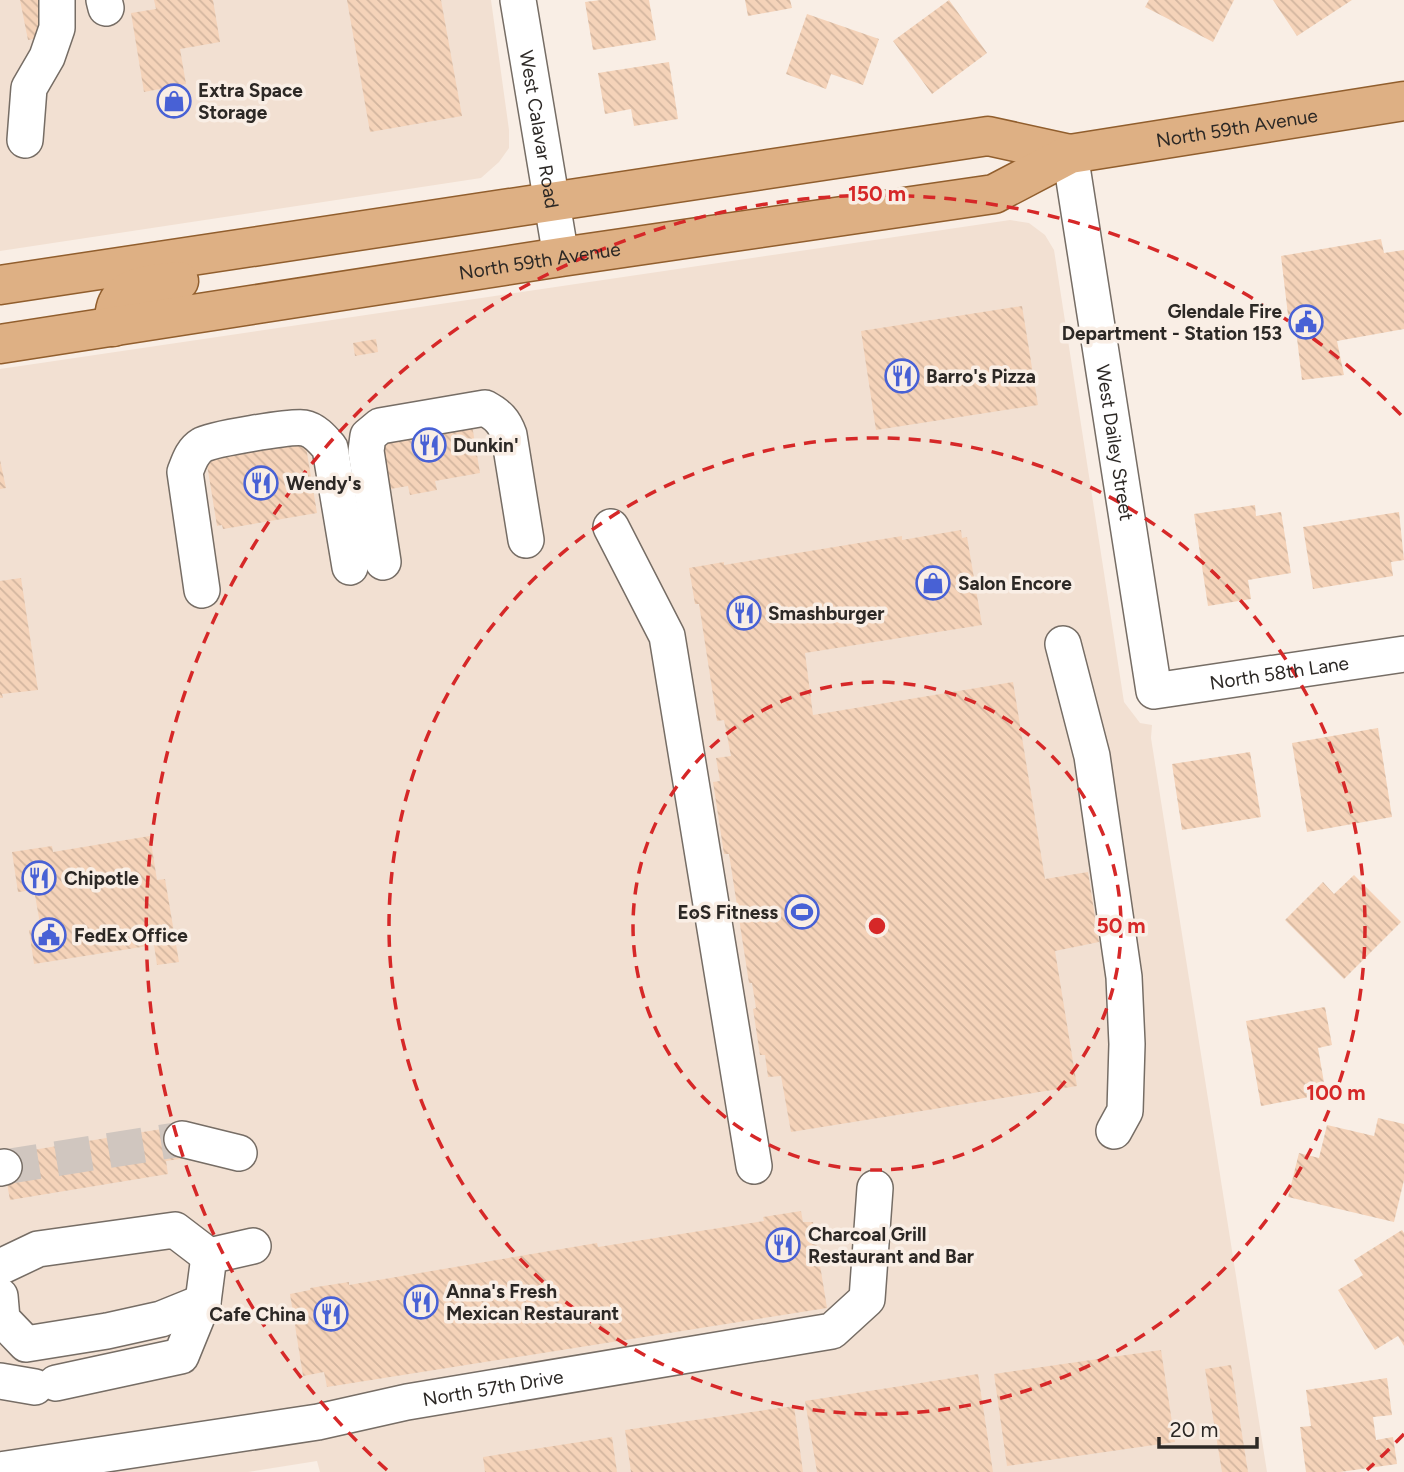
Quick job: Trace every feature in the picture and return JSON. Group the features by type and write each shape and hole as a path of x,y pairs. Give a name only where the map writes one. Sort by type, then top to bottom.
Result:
{"main road":[{"name":"North 59th Avenue","path":"0,344 561,257 994,194 1070,153 1404,101"},
{"name":"North 59th Avenue","path":"0,285 988,136 1070,153"},
{"path":"113,327 117,304 124,295 137,288 204,276 249,248"}],"street":[{"path":"37,0 47,57"},
{"path":"25,140 29,88 47,57 57,28 57,0"},
{"name":"West Calavar Road","path":"517,0 561,257"},
{"name":"West Dailey Street","path":"1070,153 1154,691"},
{"path":"202,590 186,487 185,472 191,456 203,444 278,430 306,428 319,435 330,448 367,564 368,436 380,426 485,408 505,423 509,435 526,540"},
{"path":"611,527 667,636 754,1166"},
{"path":"1063,644 1092,756 1124,977 1127,1044 1125,1111 1114,1131"},
{"name":"North 58th Lane","path":"1154,691 1404,654"},
{"path":"183,1139 239,1153"},
{"name":"North 57th Drive","path":"0,1470 281,1427 407,1402 832,1331 867,1299 875,1188"},
{"path":"0,1267 38,1249 175,1230 209,1256"},
{"path":"209,1256 253,1246"},
{"path":"0,1381 45,1385 181,1356 203,1302 209,1256"},
{"path":"0,1296 2,1319 26,1344 161,1320 203,1302"}],"shaded area":[{"path":"0,0 491,0 509,130 509,148 499,162 481,178 0,251"},
{"path":"1010,220 1029,223 1045,235 1054,250 1124,702 1140,723 1152,725 1151,738 1267,1472 320,1472 317,1461 248,1472 0,1472 0,369"}],"building":[{"path":"20,0 57,0 63,33 28,40"},
{"path":"154,0 213,0 220,42 180,49 186,84 144,92 131,13 156,9"},
{"path":"347,0 441,0 462,116 370,132"},
{"path":"649,0 656,40 593,50 585,2"},
{"path":"745,0 790,0 792,8 748,16"},
{"path":"949,0 987,53 932,94 893,41"},
{"path":"1149,0 1234,0 1213,42 1145,7"},
{"path":"1273,0 1352,0 1297,36"},
{"path":"807,14 879,39 863,85 831,74 826,89 786,74"},
{"path":"669,62 678,119 634,126 631,109 605,114 598,73"},
{"name":"Glendale Fire Department - Station 153","path":"1381,239 1384,253 1404,250 1404,329 1337,341 1344,375 1302,380 1294,313 1288,315 1281,256"},
{"path":"1022,306 1038,405 876,430 861,331"},
{"path":"376,339 378,352 355,356 353,343"},
{"name":"Dunkin'","path":"471,419 480,473 435,481 437,490 410,495 408,486 390,489 388,473 381,475 381,433"},
{"name":"Wendy's","path":"305,441 317,513 223,529 222,525 217,526 205,452"},
{"path":"0,460 6,488 0,489"},
{"path":"1255,505 1256,516 1281,512 1291,573 1248,580 1251,599 1208,606 1194,514"},
{"path":"1399,512 1404,560 1391,562 1393,576 1313,589 1303,527"},
{"path":"961,530 962,538 967,537 982,625 805,653 813,715 1013,682 1045,879 1088,872 1099,942 1055,951 1077,1086 791,1132 781,1076 768,1077 765,1055 760,1055 752,983 749,983 729,854 724,854 713,782 720,781 716,758 731,756 724,720 717,721 699,604 695,604 689,568 724,562 724,565 902,536 902,540"},
{"path":"21,578 38,690 2,694 3,698 0,698 0,581"},
{"path":"1378,728 1392,817 1307,832 1292,743"},
{"path":"1250,752 1261,817 1182,830 1172,764"},
{"path":"150,836 157,880 165,879 179,962 157,965 154,945 34,964 29,930 41,929 34,890 18,892 12,852 52,846 53,852"},
{"path":"1354,875 1401,922 1344,979 1285,920 1323,882 1334,894"},
{"path":"1325,1007 1332,1045 1318,1048 1326,1094 1261,1106 1246,1021"},
{"path":"1378,1118 1404,1124 1404,1180 1394,1222 1288,1197 1299,1153 1319,1158 1327,1125 1374,1136"},
{"path":"180,1126 186,1158 166,1161 168,1174 10,1200 2,1155"},
{"path":"801,1211 803,1222 813,1222 827,1308 327,1387 324,1372 303,1376 290,1294 310,1288 349,1282 349,1285 597,1243 598,1247 764,1221 763,1217"},
{"path":"1402,1230 1404,1346 1398,1336 1375,1350 1338,1290 1363,1275 1354,1260"},
{"path":"1161,1350 1175,1442 1007,1466 994,1374"},
{"path":"1231,1365 1248,1472 1222,1472 1205,1369"},
{"path":"978,1374 993,1472 817,1472 805,1401"},
{"path":"1387,1378 1392,1415 1373,1417 1376,1440 1393,1437 1397,1464 1340,1472 1306,1472 1300,1427 1311,1426 1306,1390"},
{"path":"794,1406 803,1472 631,1472 625,1430"},
{"path":"612,1437 617,1472 485,1472 483,1457"}],"tunnel":[{"path":"4,1167 182,1139"}],"place":[{"name":"Extra Space Storage","path":"174,101"},
{"name":"Glendale Fire Department - Station 153","path":"1306,322"},
{"name":"Barro's Pizza","path":"902,376"},
{"name":"Dunkin'","path":"429,445"},
{"name":"Wendy's","path":"261,483"},
{"name":"Salon Encore","path":"933,583"},
{"name":"Smashburger","path":"744,613"},
{"name":"Chipotle","path":"39,878"},
{"name":"EoS Fitness","path":"802,912"},
{"name":"FedEx Office","path":"49,935"},
{"name":"Charcoal Grill Restaurant and Bar","path":"783,1245"},
{"name":"Anna's Fresh Mexican Restaurant","path":"421,1302"},
{"name":"Cafe China","path":"331,1314"}]}
